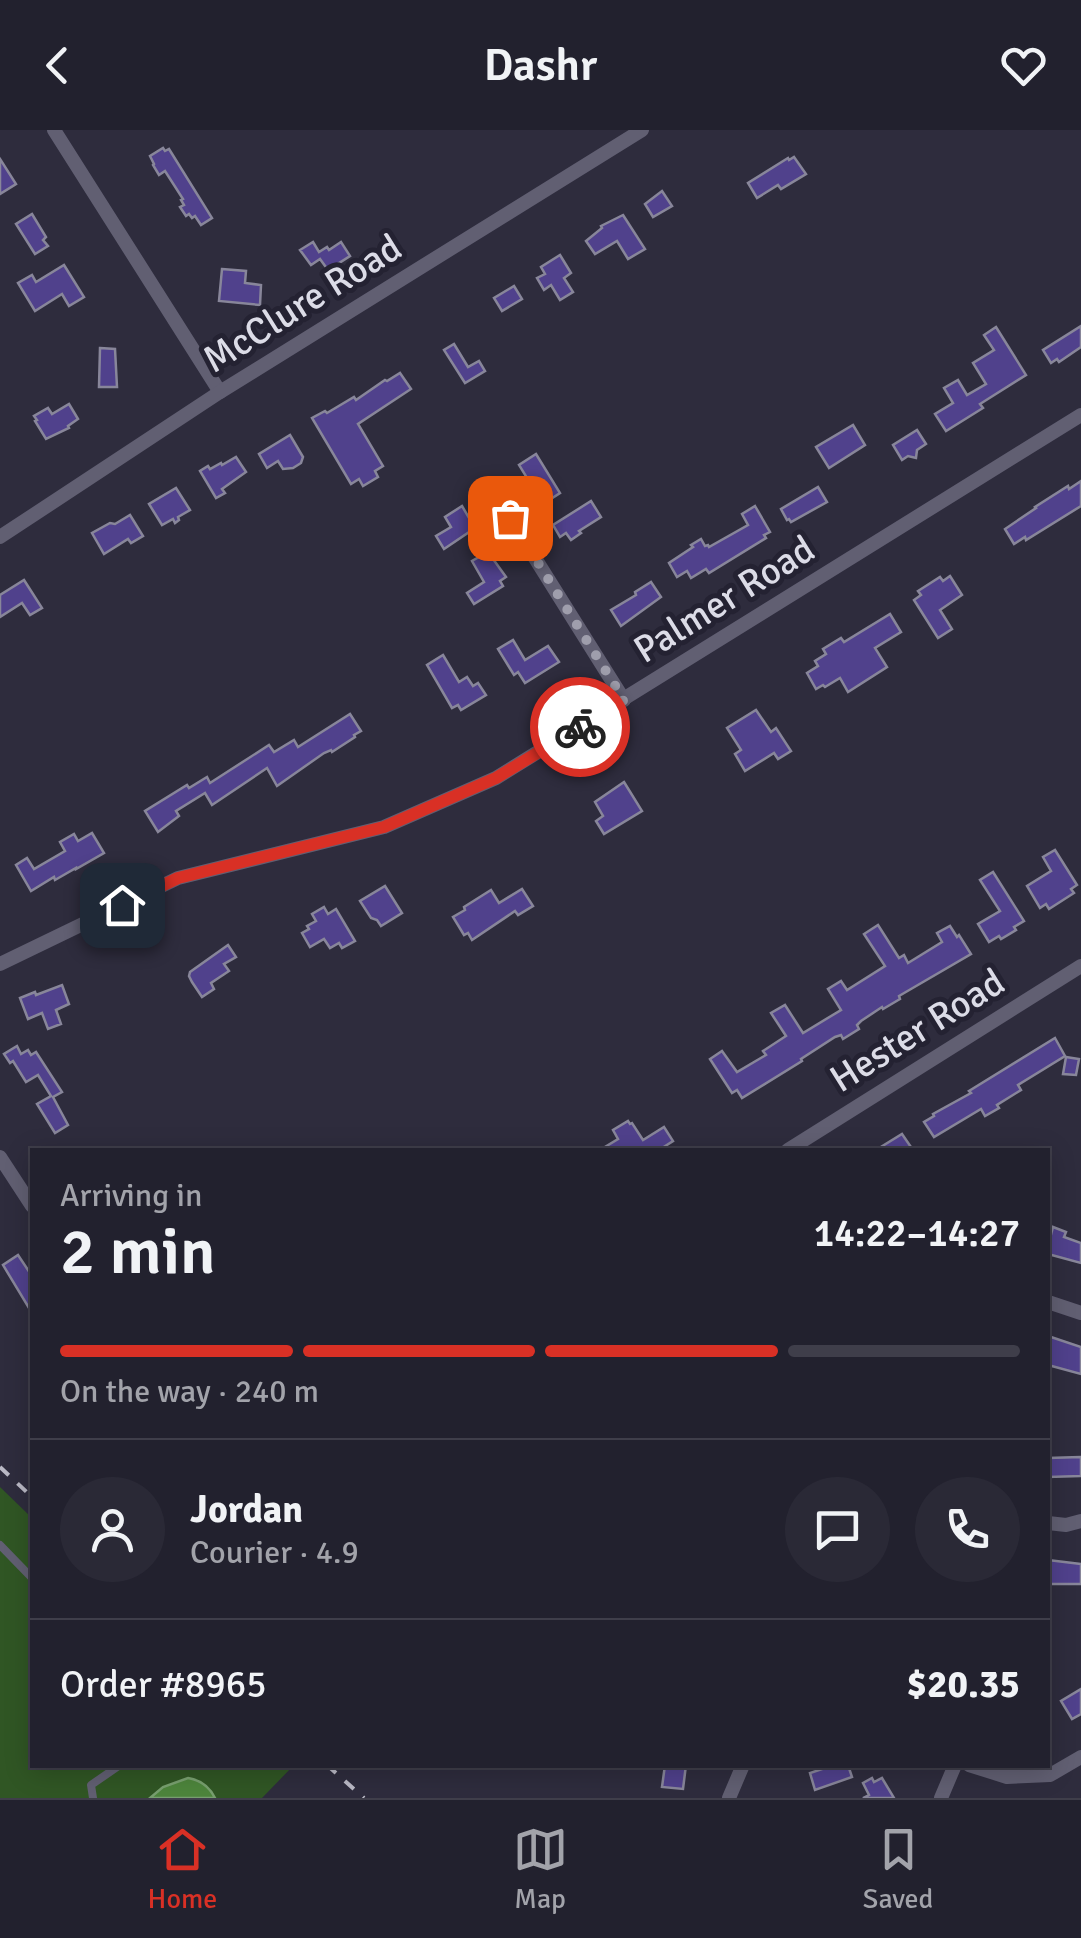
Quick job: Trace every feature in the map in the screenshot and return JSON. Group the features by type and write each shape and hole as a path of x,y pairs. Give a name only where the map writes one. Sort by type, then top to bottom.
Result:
{"street":[{"path":"54,130 220,392"},
{"name":"McClure Road","path":"0,537 220,392 642,130"},
{"name":"Palmer Road","path":"0,964 178,878 384,827 496,778 1081,416"},
{"path":"490,488 624,700"},
{"name":"Hester Road","path":"794,1148 1081,966"},
{"path":"0,1157 30,1203"},
{"path":"1050,1303 1081,1313"},
{"path":"1050,1523 1081,1521"},
{"path":"978,1768 1007,1777 1050,1775 1081,1756"},
{"path":"729,1798 742,1768"},
{"path":"941,1798 953,1768"}],"lane":[{"path":"0,1546 30,1576"},
{"path":"93,1798 92,1785 116,1768"}],"shaded area":[{"path":"0,1487 30,1516 30,1768 291,1768 262,1798 0,1798"},
{"path":"188,1778 204,1784 215,1798 150,1798 163,1787"}],"building":[{"path":"163,148 169,149 212,218 201,225 195,216 186,216 180,207 184,205 183,199 165,171 159,175 153,165 150,156"},
{"path":"794,157 806,174 757,198 748,183"},
{"path":"0,159 16,184 0,194"},
{"path":"662,191 672,206 653,217 645,204"},
{"path":"32,214 48,246 35,254 16,224"},
{"path":"623,215 645,249 628,259 617,241 595,254 586,241 601,226"},
{"path":"313,242 319,252 341,242 350,256 328,270 320,259 311,265 300,250"},
{"path":"560,255 571,273 564,278 573,292 560,300 551,285 544,290 537,278 545,274 541,267"},
{"path":"64,265 84,297 69,306 62,294 35,311 18,283 32,275 36,282"},
{"path":"222,269 246,271 245,283 261,285 260,305 219,301"},
{"path":"514,286 522,299 502,311 494,298"},
{"path":"1081,326 1081,347 1051,363 1043,350"},
{"path":"996,327 1026,375 946,431 935,414 953,403 944,388 958,380 967,395 986,384 973,363 994,350 984,335"},
{"path":"454,344 468,367 479,361 485,371 465,383 444,350"},
{"path":"100,348 115,349 117,387 99,387"},
{"path":"400,373 411,389 358,424 383,466 375,471 378,477 363,486 359,479 351,484 312,418 354,397 356,400"},
{"path":"69,404 78,419 46,439 34,416 48,408 52,414"},
{"path":"853,425 865,445 829,468 816,447"},
{"path":"917,430 926,444 917,450 916,458 908,456 902,460 893,445"},
{"path":"290,435 303,457 301,463 283,469 278,461 267,468 259,454"},
{"path":"536,454 560,493 543,504 519,465"},
{"path":"236,457 246,472 216,498 200,471"},
{"path":"1081,481 1081,506 1014,544 1005,529"},
{"path":"818,487 827,502 791,522 787,520 781,509"},
{"path":"176,488 190,510 175,523 173,519 162,525 149,504"},
{"path":"591,501 601,517 571,540 566,533 560,537 553,525"},
{"path":"462,506 475,528 444,549 436,536 451,527 445,517"},
{"path":"755,506 770,532 764,535 766,538 709,573 706,569 691,578 687,571 677,577 669,563 701,539 709,547 748,525 742,514"},
{"path":"130,515 143,536 131,543 128,539 104,554 92,533"},
{"path":"488,552 506,577 500,581 503,586 474,604 467,593 484,582 472,561"},
{"path":"950,576 962,595 940,610 952,629 938,638 914,600 921,595 918,591 940,577 943,581"},
{"path":"24,580 42,608 30,615 22,603 0,617 0,595"},
{"path":"651,582 661,597 621,626 611,610"},
{"path":"890,614 901,632 875,648 887,667 848,692 840,678 816,689 807,673 826,654 823,649 841,638 844,642"},
{"path":"513,640 525,660 548,646 559,662 525,683 518,672 514,675 498,649"},
{"path":"443,655 459,682 467,677 473,686 478,683 486,695 461,710 458,705 452,708 427,665"},
{"path":"756,710 771,732 776,728 791,751 778,759 774,753 745,771 735,754 741,750 727,728"},
{"path":"350,714 361,731 355,737 277,786 267,768 212,805 205,793 176,811 179,816 158,832 145,811 187,785 189,788 207,777 210,783 269,745 274,752 294,740 298,747"},
{"path":"624,782 642,811 604,834 596,821 603,816 595,802"},
{"path":"92,833 104,853 31,891 16,865 27,858 34,869 65,851 60,842 74,834 78,841"},
{"path":"1055,850 1077,885 1071,889 1074,893 1049,909 1046,904 1040,908 1027,886 1051,871 1043,857"},
{"path":"993,872 1024,921 1001,939 999,936 989,942 978,924 1000,911 980,880"},
{"path":"385,886 402,913 381,926 360,901"},
{"path":"522,889 533,906 518,915 515,911 472,940 453,917 491,890 499,903"},
{"path":"324,907 328,914 336,909 355,941 342,948 339,943 330,948 324,939 310,947 302,933 316,921 312,914"},
{"path":"878,925 899,958 904,955 908,963 942,942 937,933 950,926 971,954 861,1021 859,1029 843,1039 841,1035 835,1037 742,1098 737,1090 732,1093 710,1059 722,1051 737,1072 766,1055 763,1051 786,1036 771,1013 785,1005 803,1033 841,1010 828,989 841,981 847,990 885,966 864,934"},
{"path":"228,945 236,957 224,964 229,971 211,983 214,989 202,997 190,972"},
{"path":"62,985 69,1004 56,1010 61,1024 48,1029 42,1013 28,1019 20,998"},
{"path":"1055,1038 1065,1056 1018,1085 1021,1090 997,1105 999,1108 985,1116 981,1109 934,1137 924,1122 933,1114"},
{"path":"17,1046 21,1054 28,1050 31,1055 36,1052 62,1092 53,1097 68,1125 55,1133 37,1104 51,1096 38,1075 26,1082 4,1054"},
{"path":"1066,1057 1079,1059 1076,1075 1063,1074"},
{"path":"628,1121 643,1140 664,1127 673,1141 662,1148 603,1148 618,1139 613,1130"},
{"path":"902,1134 912,1148 879,1148"},
{"path":"1053,1227 1066,1232 1064,1237 1081,1243 1081,1263 1050,1255"},
{"path":"18,1255 30,1273 30,1310 3,1265"},
{"path":"1050,1337 1081,1347 1081,1374 1050,1366"},
{"path":"1081,1457 1081,1476 1050,1477 1050,1458"},
{"path":"1050,1560 1081,1564 1081,1584 1050,1584"},
{"path":"1081,1689 1081,1714 1072,1719 1061,1701"},
{"path":"665,1768 686,1768 683,1789 662,1787"},
{"path":"825,1768 849,1768 852,1777 815,1790 810,1773"},
{"path":"872,1778 874,1782 882,1778 894,1798 863,1798 869,1795 863,1783"}],"railway":[{"path":"0,1467 30,1495"},
{"path":"330,1768 364,1798"}],"way so far":[{"path":"510,518 624,700 580,727"}],"route":[{"path":"122,905 178,878 384,827 496,778 580,727"}]}
